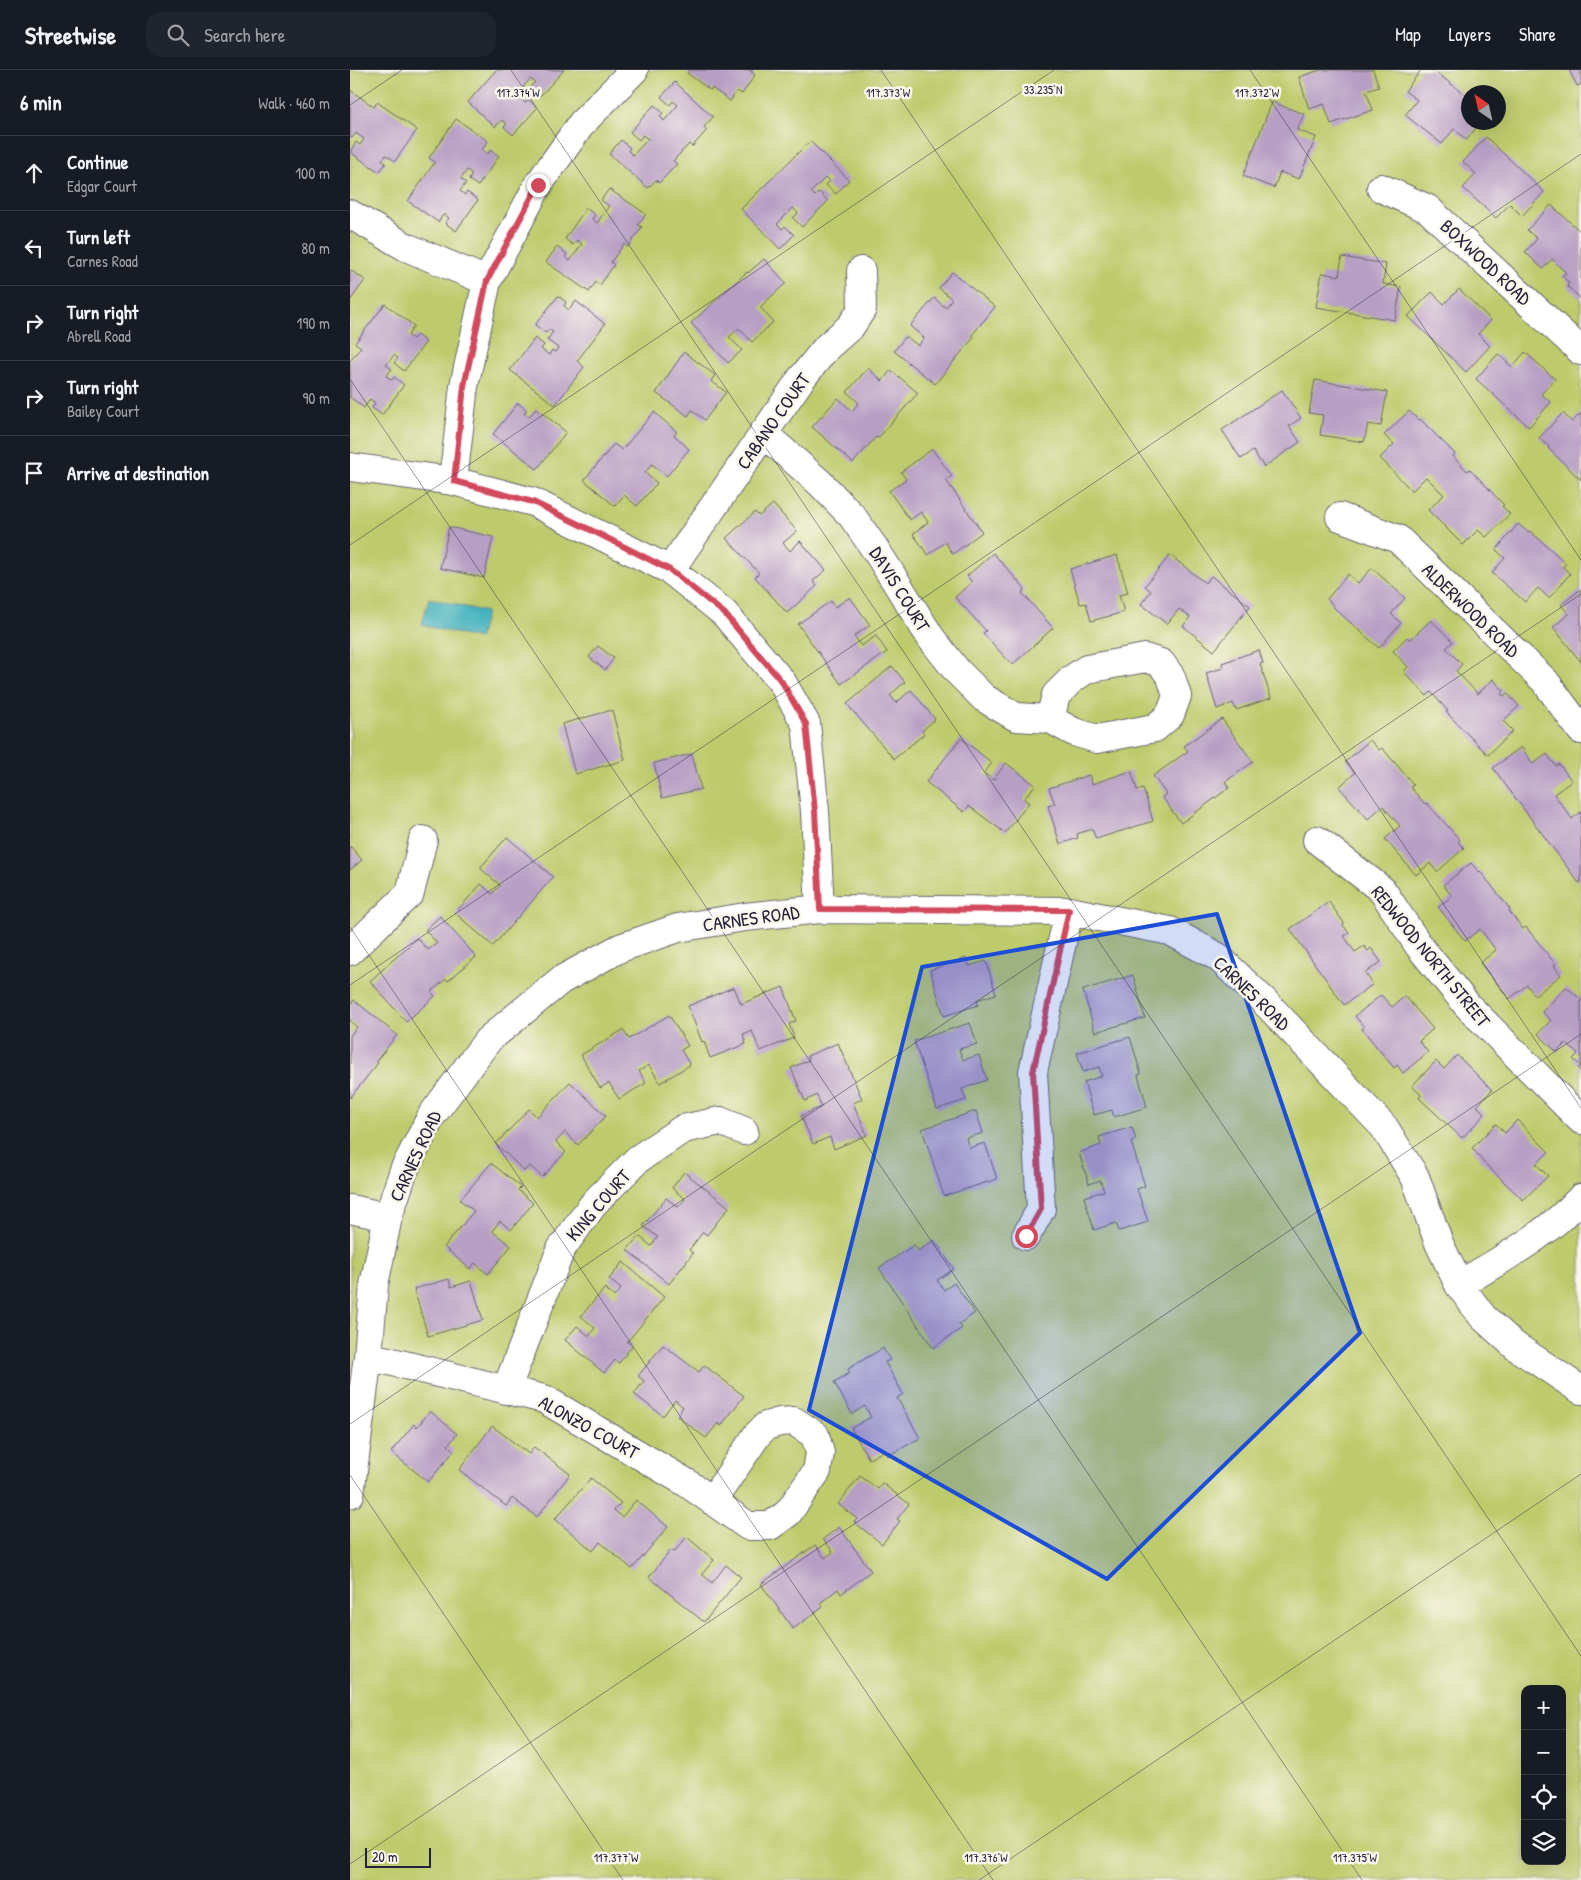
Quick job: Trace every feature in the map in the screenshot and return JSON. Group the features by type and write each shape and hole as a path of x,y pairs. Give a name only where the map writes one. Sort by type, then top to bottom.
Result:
{"street":[{"path":"454,481 464,386 487,281 538,185 582,123 607,82 634,70"},
{"name":"BOXWOOD ROAD","path":"1381,188 1428,209 1581,351"},
{"path":"350,214 406,247 487,281"},
{"name":"CABANO COURT","path":"670,570 801,379 827,347 851,326 862,309 861,271"},
{"name":"DAVIS COURT","path":"763,433 820,483 852,516 879,554 931,638 957,671 984,698 1016,717 1050,719"},
{"path":"350,467 454,481 533,502 670,570 724,613 782,682 806,724 815,811 820,909"},
{"name":"ALDERWOOD ROAD","path":"1340,517 1398,539 1545,681 1581,730"},
{"path":"350,952 410,892 423,840"},
{"name":"REDWOOD NORTH STREET","path":"1317,840 1382,890 1419,946 1467,1005 1581,1120"},
{"name":"CARNES ROAD","path":"350,1494 368,1356 374,1285 388,1217 404,1170 432,1115 488,1040 561,980 620,948 678,928 745,917 820,909 1069,910 1170,931 1218,958 1263,1000 1384,1127 1415,1177 1439,1243 1459,1285 1483,1317 1516,1346 1581,1390"},
{"path":"1026,1236 1041,1209 1033,1072 1069,910"},
{"name":"KING COURT","path":"506,1390 561,1249 595,1202 638,1159 682,1129 720,1121 744,1131"},
{"path":"1459,1285 1524,1246 1568,1211 1581,1198"},
{"path":"350,1209 388,1217"},
{"name":"ALONZO COURT","path":"368,1356 544,1399 687,1483 712,1502"}],"highlighted area":[{"path":"1217,914 1360,1333 1107,1579 809,1410 922,967"}],"green space":[{"path":"350,70 1581,70 1581,1880 350,1880"}],"water":[{"path":"429,598 486,612 479,639 422,625"}],"building":[{"path":"496,70 564,70 540,96 530,87 535,82 530,79 523,87 528,91 521,99 525,103 529,100 537,108 513,135 504,127 507,124 502,120 495,127 468,102"},
{"path":"689,70 753,70 751,72 755,75 742,94 737,91 730,101 712,88 710,90 687,73"},
{"path":"1320,70 1373,70 1379,87 1366,91 1373,110 1331,124 1324,104 1309,109 1299,77"},
{"path":"1421,70 1433,70 1461,92 1461,130 1474,130 1467,140 1454,129 1442,144 1405,115 1417,100 1405,91"},
{"path":"1569,70 1581,70 1581,84 1577,86"},
{"path":"675,82 713,117 704,127 707,130 692,147 689,144 673,161 677,164 659,183 656,180 648,188 609,154 621,140 630,148 628,151 633,155 648,139 643,135 639,140 630,132 654,105 663,113 660,116 664,121 678,105 673,101 670,105 661,97"},
{"path":"350,90 374,107 377,102 417,130 395,161 386,155 382,160 386,163 379,172 350,152 356,142 360,145 364,139 356,133 352,138 350,137"},
{"path":"1272,102 1304,114 1297,130 1316,137 1299,179 1280,172 1274,188 1243,176"},
{"path":"456,119 488,141 482,150 488,154 490,150 499,156 478,186 469,180 472,174 467,170 461,179 466,183 460,191 465,195 467,192 478,200 456,231 445,223 449,218 444,214 438,222 408,201 435,162 429,158"},
{"path":"1486,137 1544,192 1522,216 1510,204 1496,218 1463,188 1476,174 1463,162"},
{"path":"810,141 849,180 836,194 826,185 830,181 826,177 811,192 815,196 819,192 828,201 802,227 793,218 798,213 793,208 777,224 782,229 785,226 794,235 780,249 741,209"},
{"path":"609,189 646,214 638,225 642,227 628,247 624,244 611,262 614,265 600,285 596,282 589,292 546,262 557,247 567,254 565,257 570,261 582,244 577,240 573,245 565,239 586,208 595,215 592,219 597,223 609,206 601,200"},
{"path":"1551,205 1581,232 1581,299 1567,286 1569,283 1562,276 1566,273 1552,259 1543,269 1525,252 1537,239 1527,230"},
{"path":"1342,257 1386,264 1383,284 1401,287 1395,320 1316,307 1322,273 1339,276"},
{"path":"764,259 786,283 760,307 773,322 752,342 739,328 729,337 742,350 728,363 691,323"},
{"path":"350,270 365,280 350,301"},
{"path":"952,272 995,307 972,335 974,337 935,384 894,351 906,336 918,346 924,338 910,326 934,298 946,308 952,299 939,288"},
{"path":"1459,289 1491,320 1478,334 1490,346 1466,372 1408,316 1432,292 1444,304"},
{"path":"558,296 566,302 564,306 569,310 576,301 605,324 577,361 584,367 555,405 510,370 535,338 544,345 541,349 549,355 552,350 555,352 558,348 547,340 553,332 549,329 546,333 535,325"},
{"path":"385,304 414,326 408,335 413,339 417,335 426,342 404,371 394,363 398,358 394,355 386,365 392,369 386,376 392,380 394,377 404,385 382,415 372,408 375,403 370,399 364,408 350,397 350,361 361,347 355,343"},
{"path":"684,352 715,375 711,381 726,392 705,420 692,410 688,416 656,393"},
{"path":"1525,352 1555,379 1541,394 1551,402 1529,427 1476,379 1498,354 1512,367"},
{"path":"868,368 882,381 891,370 918,393 853,463 812,427 838,398 852,411 859,403 847,392"},
{"path":"1315,380 1387,392 1381,426 1368,424 1364,442 1320,435 1323,415 1309,413"},
{"path":"1282,390 1301,418 1289,426 1300,442 1264,467 1253,451 1241,459 1222,430"},
{"path":"518,403 527,410 524,413 529,417 536,408 566,432 537,469 493,434"},
{"path":"1409,411 1420,419 1455,454 1453,456 1467,471 1470,469 1510,514 1486,537 1478,530 1463,545 1428,510 1444,495 1426,477 1412,491 1380,458 1394,444 1384,435"},
{"path":"654,412 677,432 674,435 689,449 667,476 652,464 645,473 657,483 637,506 624,495 615,506 584,480 614,444 622,450"},
{"path":"1563,413 1572,422 1581,413 1581,480 1539,438"},
{"path":"932,449 952,476 946,480 982,532 953,554 945,542 928,555 913,534 928,522 921,512 910,520 889,491 906,479 901,472"},
{"path":"773,504 797,531 783,543 790,551 800,541 826,570 813,581 817,586 787,613 755,577 759,573 726,538 755,512 759,516"},
{"path":"1518,524 1528,532 1530,531 1566,563 1563,567 1570,574 1549,598 1538,588 1525,602 1492,573 1505,558 1496,550"},
{"path":"449,527 493,537 484,578 440,568"},
{"path":"993,553 1025,589 1022,593 1053,628 1012,665 983,633 986,631 955,597 972,582 967,576"},
{"path":"1117,555 1128,593 1119,595 1124,612 1091,621 1086,603 1080,604 1070,569"},
{"path":"1170,555 1205,583 1211,576 1250,606 1214,651 1183,626 1190,617 1179,609 1167,624 1141,604 1151,591 1145,586"},
{"path":"1372,568 1405,598 1391,614 1401,623 1379,648 1333,607 1327,599 1348,574 1358,583"},
{"path":"1581,589 1581,662 1553,627 1569,614 1561,605"},
{"path":"850,597 870,625 854,636 861,646 876,636 887,652 841,684 798,624 831,601 835,607"},
{"path":"1431,620 1453,642 1446,648 1462,664 1456,671 1478,694 1493,679 1504,691 1501,694 1504,696 1507,693 1519,706 1503,721 1513,731 1488,755 1446,712 1448,711 1431,692 1427,696 1404,672 1408,667 1393,651 1407,637 1410,640"},
{"path":"598,646 614,658 605,670 589,657"},
{"path":"1259,650 1263,663 1260,664 1271,698 1236,710 1233,703 1217,709 1206,673 1223,668 1222,663"},
{"path":"892,666 905,682 890,695 896,703 911,690 935,719 922,731 924,734 894,759 847,704"},
{"path":"612,710 625,760 575,774 562,724"},
{"path":"1222,719 1253,762 1225,782 1229,788 1181,823 1162,797 1166,794 1153,776 1188,751 1184,746"},
{"path":"961,738 992,763 984,773 993,780 1006,763 1035,785 1024,799 1029,803 1005,833 969,806 964,812 926,782"},
{"path":"1370,740 1379,750 1382,748 1414,785 1410,787 1460,840 1458,842 1464,848 1437,872 1430,863 1416,875 1385,839 1400,826 1383,806 1368,819 1339,787 1355,773 1345,762"},
{"path":"1521,747 1533,764 1547,754 1556,766 1559,764 1572,781 1554,794 1572,819 1581,812 1581,882 1579,883 1493,768"},
{"path":"692,754 701,789 662,798 654,763"},
{"path":"1131,771 1137,790 1143,788 1153,821 1096,839 1092,829 1077,834 1078,838 1060,844 1048,806 1055,804 1049,788 1089,775 1092,784"},
{"path":"507,837 553,877 493,946 455,913 481,884 492,894 500,885 480,868"},
{"path":"350,846 362,860 350,870"},
{"path":"1471,863 1480,871 1510,909 1509,911 1523,929 1526,927 1556,965 1554,966 1561,975 1535,996 1527,985 1509,999 1480,963 1496,950 1480,929 1465,941 1438,907 1452,896 1443,885"},
{"path":"1329,902 1344,923 1343,925 1349,933 1344,936 1355,952 1364,946 1368,951 1371,948 1381,962 1365,973 1373,984 1344,1005 1290,929"},
{"path":"440,916 476,957 448,981 446,979 431,992 435,996 406,1022 370,981 417,938 428,950 437,943 425,930"},
{"path":"966,958 969,966 986,961 996,994 977,1000 978,1005 944,1016 930,970"},
{"path":"1133,975 1145,1018 1095,1032 1083,990"},
{"path":"734,987 741,1004 783,987 796,1021 789,1024 794,1038 760,1051 752,1031 743,1034 746,1044 710,1058 688,1006"},
{"path":"1566,987 1581,999 1581,1066 1573,1059 1578,1054 1566,1043 1557,1052 1538,1034 1551,1020 1542,1012"},
{"path":"1381,995 1392,1007 1405,996 1433,1029 1419,1041 1428,1052 1403,1073 1397,1065 1394,1068 1362,1029 1364,1027 1355,1016"},
{"path":"354,1000 397,1035 376,1061 378,1063 350,1098 350,1036 357,1027 350,1021 350,1005"},
{"path":"669,1015 688,1046 681,1050 690,1065 660,1083 649,1065 639,1071 646,1083 619,1099 609,1083 600,1088 581,1055 623,1030 629,1039"},
{"path":"970,1023 977,1044 959,1049 963,1060 979,1055 987,1080 962,1089 966,1100 937,1109 914,1041"},
{"path":"1130,1037 1141,1074 1138,1075 1147,1107 1114,1117 1112,1110 1094,1115 1084,1082 1102,1076 1099,1067 1083,1072 1077,1053"},
{"path":"838,1043 862,1099 853,1103 867,1135 834,1149 830,1137 813,1144 801,1116 821,1107 817,1095 805,1101 791,1068 809,1060 807,1056"},
{"path":"1457,1055 1492,1090 1477,1106 1485,1114 1462,1138 1419,1098 1421,1095 1412,1086 1436,1061 1444,1069"},
{"path":"570,1082 606,1116 578,1145 565,1132 556,1142 566,1152 542,1177 530,1166 524,1171 496,1144 529,1109 537,1117"},
{"path":"976,1111 983,1133 966,1138 969,1148 985,1143 997,1179 944,1196 922,1129"},
{"path":"1517,1120 1549,1152 1536,1164 1548,1176 1523,1200 1480,1159 1472,1148 1496,1124 1505,1133"},
{"path":"1132,1127 1136,1140 1131,1142 1145,1186 1137,1189 1148,1222 1119,1231 1116,1223 1094,1230 1084,1197 1104,1191 1100,1180 1089,1184 1079,1153 1101,1145 1099,1137"},
{"path":"491,1163 521,1187 518,1190 533,1203 511,1230 500,1221 492,1231 511,1246 488,1274 475,1263 470,1269 444,1247 474,1211 460,1200"},
{"path":"684,1172 729,1207 707,1235 703,1232 689,1250 693,1253 669,1284 627,1250 639,1236 651,1246 658,1237 643,1226 666,1198 678,1207 685,1199 672,1188"},
{"path":"934,1240 954,1269 937,1280 944,1290 954,1283 975,1313 959,1324 962,1328 933,1348 879,1268 914,1245 918,1251"},
{"path":"623,1262 664,1297 627,1342 632,1346 619,1363 615,1360 604,1373 565,1340 577,1326 589,1336 595,1328 581,1316 605,1288 614,1297 621,1289 609,1279"},
{"path":"449,1279 451,1287 471,1281 483,1320 428,1336 414,1289"},
{"path":"663,1345 699,1372 704,1365 744,1396 721,1426 718,1423 706,1438 677,1416 683,1407 675,1400 663,1416 634,1394 644,1381 638,1376"},
{"path":"883,1348 890,1360 885,1362 903,1394 897,1398 920,1438 888,1456 885,1450 869,1459 851,1428 871,1417 865,1406 852,1414 834,1382 850,1373 848,1369"},
{"path":"430,1411 457,1434 448,1445 454,1451 428,1482 391,1452 414,1424 417,1427"},
{"path":"492,1426 529,1454 534,1447 570,1474 537,1517 512,1498 506,1506 459,1470"},
{"path":"860,1476 878,1489 882,1483 909,1504 897,1519 900,1521 882,1544 854,1522 857,1519 838,1504"},
{"path":"591,1478 621,1503 614,1510 622,1517 636,1500 668,1527 632,1569 600,1542 593,1551 555,1519"},
{"path":"839,1527 871,1571 841,1594 838,1589 820,1603 823,1607 793,1629 761,1584 815,1545 825,1558 833,1552 823,1539"},
{"path":"687,1537 714,1560 702,1574 712,1583 726,1565 741,1577 704,1622 649,1577 671,1550 674,1552"}],"route":[{"path":"538,185 487,281 464,386 454,481 533,502 599,534 670,570 724,613 782,682 806,724 815,811 820,909 1069,910 1033,1072 1041,1209 1026,1236"}]}
